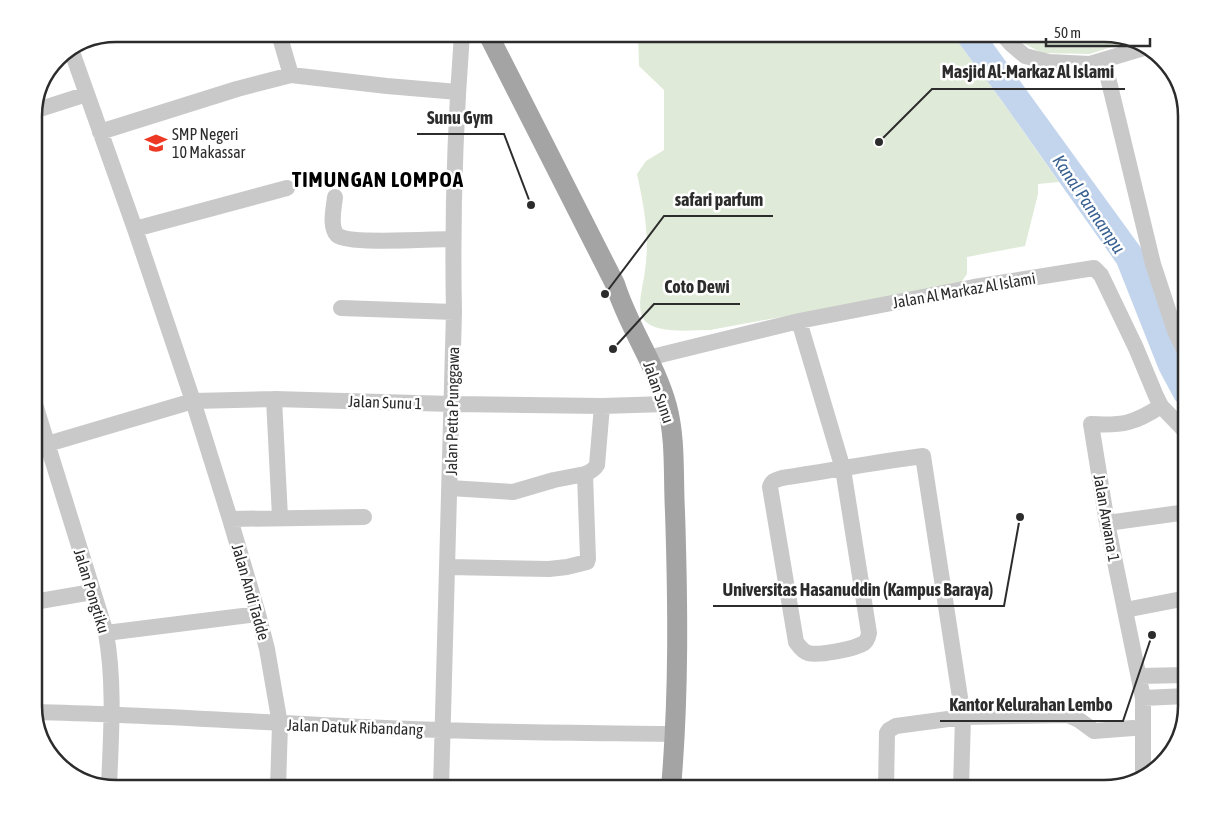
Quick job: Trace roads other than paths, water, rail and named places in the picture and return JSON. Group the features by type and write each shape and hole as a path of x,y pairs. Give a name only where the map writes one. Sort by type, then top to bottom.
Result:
{"main road":[{"name":"Jalan Sunu","path":"492,42 615,284 621,305 648,358 666,404 672,428 677,549 676,734 672,780"}],"street":[{"path":"283,42 291,75"},
{"name":"Jalan Petta Punggawa","path":"441,780 454,312 452,239 461,42"},
{"path":"1009,42 1025,56 1049,62 1074,64 1090,64 1104,61 1137,50"},
{"name":"Jalan Andi Tadde","path":"74,56 135,229 193,401 258,614 267,649 280,724 278,780"},
{"path":"1104,61 1153,264 1178,337"},
{"path":"100,132 237,89 291,75 458,92"},
{"path":"44,107 87,94"},
{"path":"135,229 287,188"},
{"path":"335,197 332,225 336,234 342,238 359,241 452,239"},
{"name":"Jalan Al Markaz Al Islami","path":"648,358 799,321 974,287 1094,268 1101,275 1162,406 1178,423"},
{"path":"341,308 454,312"},
{"path":"799,321 843,469 869,633 868,639 859,645 813,654 804,651 796,642 770,487 773,481 782,478 843,469 886,461 923,456 963,717 961,780"},
{"path":"274,399 280,517"},
{"name":"Jalan Sunu 1","path":"43,445 193,401 274,399 602,406 666,404"},
{"path":"450,488 513,492 554,480 585,474 595,469 597,465 602,406"},
{"name":"Jalan Arwana 1","path":"1143,769 1144,698 1107,523 1091,424 1126,424 1144,418 1162,406"},
{"name":"Jalan Pongtiku","path":"43,452 106,633 110,656 112,714 109,779"},
{"path":"448,567 549,569 587,562 585,474"},
{"path":"1107,523 1178,513"},
{"path":"230,518 364,517"},
{"path":"43,600 92,592"},
{"path":"1125,610 1178,600"},
{"path":"106,633 258,614"},
{"path":"1139,676 1178,675"},
{"path":"1144,698 1178,696"},
{"name":"Jalan Datuk Ribandang","path":"43,712 443,730 676,734"},
{"path":"886,780 886,733 896,726 963,717 1068,715 1079,720 1094,731 1133,728"}],"water":[{"name":"Kanal Pannampu","path":"958,42 992,42 1144,252 1178,337 1178,403 1159,370 1117,264"}],"place":[{"name":"Masjid Al-Markaz Al Islami","path":"879,142"},
{"name":"SMP Negeri 10 Makassar","path":"156,143"},
{"name":"Sunu Gym","path":"531,205"},
{"name":"safari parfum","path":"605,294"},
{"name":"Coto Dewi","path":"613,349"},
{"name":"Universitas Hasanuddin (Kampus Baraya)","path":"1020,517"},
{"name":"Kantor Kelurahan Lembo","path":"1152,635"}],"district":[{"name":"TIMUNGAN LOMPOA","path":"378,179"}]}
